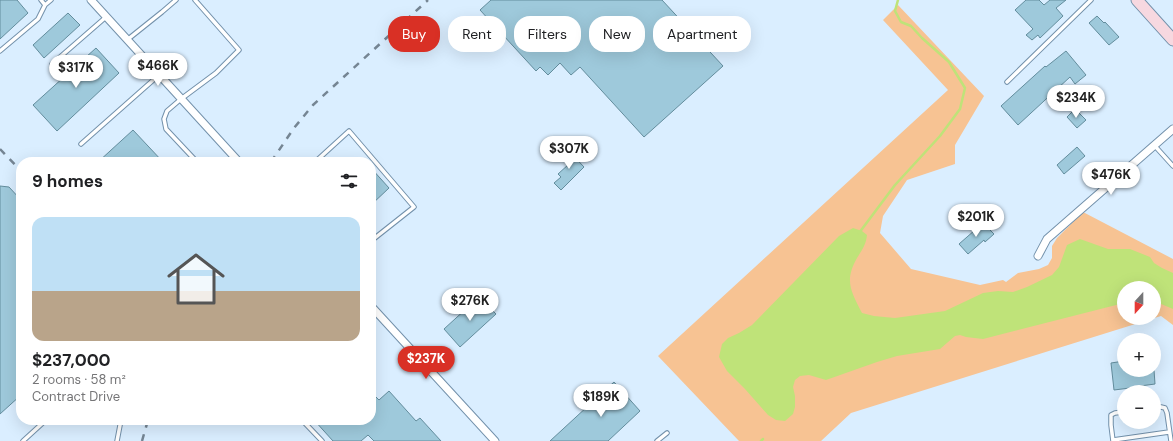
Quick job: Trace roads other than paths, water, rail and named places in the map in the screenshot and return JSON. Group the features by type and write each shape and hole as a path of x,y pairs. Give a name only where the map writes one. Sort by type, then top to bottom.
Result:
{"main road":[{"path":"1137,0 1173,40"}],"street":[{"path":"91,0 234,157"},
{"path":"1038,256 1047,239 1173,128"},
{"path":"376,314 495,441"}],"lane":[{"path":"41,0 45,5"},
{"path":"0,51 38,19 45,5 51,0"},
{"path":"127,40 176,0"},
{"path":"192,157 166,129 164,119 167,111 181,98 216,73 239,50 195,0"},
{"path":"1007,82 1091,0"},
{"path":"52,64 106,17"},
{"path":"81,144 159,75"},
{"path":"320,157 349,131 371,157"},
{"path":"1154,145 1173,166"},
{"path":"376,163 414,207 376,237"},
{"path":"1161,408 1165,408 1167,413 1171,441"},
{"path":"1117,413 1111,415 1110,425 1113,440 1169,432"},
{"path":"23,441 41,425"},
{"path":"117,441 120,425"},
{"path":"307,425 322,441"},
{"path":"657,441 667,433"}],"waterway":[{"path":"859,233 895,185 940,136 960,109 965,88 949,62 911,26 901,22 895,11 898,0"}],"railway":[{"path":"274,157 294,128 313,105 428,0"},
{"path":"0,149 16,166"},
{"path":"142,441 147,425"}]}
